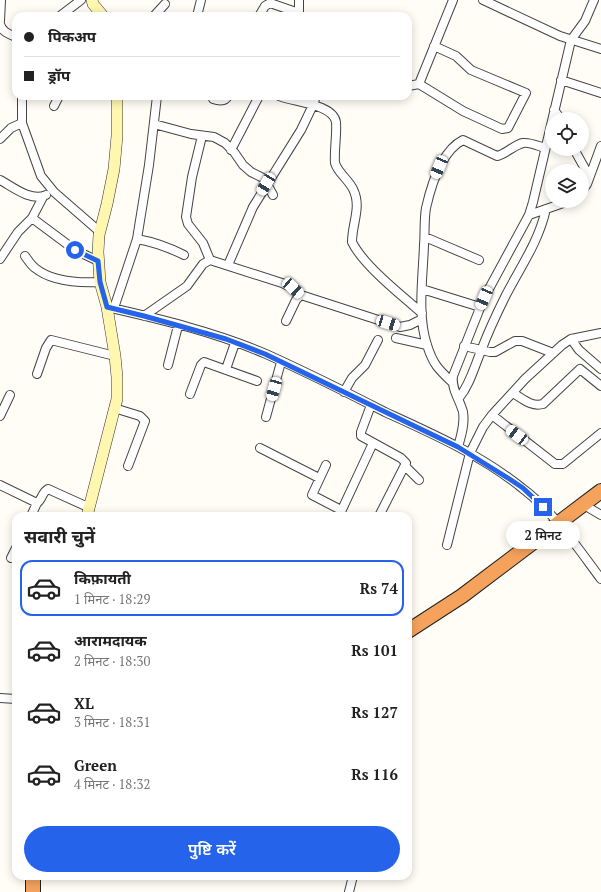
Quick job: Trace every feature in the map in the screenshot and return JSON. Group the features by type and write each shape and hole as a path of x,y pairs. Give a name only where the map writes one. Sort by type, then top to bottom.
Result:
{"highway":[{"path":"412,628 462,596 601,491"},
{"path":"33,880 33,892"}],"main road":[{"path":"92,0 93,4 100,12"},
{"path":"88,512 114,408 117,388 110,308 100,282 98,261 100,232 114,169 118,100"}],"street":[{"path":"1,0 1,29 12,35"},
{"path":"65,12 81,0"},
{"path":"198,12 201,0"},
{"path":"299,0 299,12"},
{"path":"419,84 453,0"},
{"path":"483,0 571,40 601,49"},
{"path":"554,110 571,40 584,22 594,0"},
{"path":"157,12 165,2"},
{"path":"164,12 165,2"},
{"path":"261,12 268,2 292,12"},
{"path":"412,85 419,84 463,111 506,130 508,128 526,93 471,70 456,56 434,46"},
{"path":"561,80 601,93"},
{"path":"22,100 22,123 41,176 54,192 100,232"},
{"path":"54,106 57,100"},
{"path":"157,100 149,165 137,239 110,308 144,316 235,343 281,362 470,453 523,488 558,522 601,579"},
{"path":"232,150 257,100"},
{"path":"294,100 321,107 329,112 335,120 335,163 337,169 348,180 354,190 356,199 357,212 352,242 387,282 422,316"},
{"path":"228,265 248,218 268,182 301,130 315,100"},
{"path":"0,139 11,128 22,123"},
{"path":"154,124 202,136 214,137 225,143 243,166 268,182 272,195"},
{"path":"202,136 192,177 186,217 188,224 203,243 210,260"},
{"path":"452,382 464,346 480,307 529,215 545,148 528,143 522,143 503,155 497,156 468,141 463,140 458,142 450,150 435,178 426,210 422,289 422,326 432,360 438,370 452,382 464,414 463,430 458,447"},
{"path":"589,176 601,146"},
{"path":"0,180 31,196 43,197 54,192"},
{"path":"0,259 18,232 32,218 43,197"},
{"path":"529,215 549,208"},
{"path":"459,398 467,388 481,350 506,295 530,253 544,221 546,209"},
{"path":"32,218 75,250 98,261"},
{"path":"425,237 479,260"},
{"path":"137,239 169,247 184,255"},
{"path":"25,256 35,268 43,274 54,278 74,281 100,282"},
{"path":"144,316 188,286 203,264 210,260 282,283 301,294 400,327 410,326 422,316"},
{"path":"422,289 480,307"},
{"path":"286,321 296,300 301,294"},
{"path":"168,365 178,326"},
{"path":"447,545 470,453 479,434 492,415 553,353 571,339 601,333"},
{"path":"396,338 427,345"},
{"path":"571,339 579,350 601,369"},
{"path":"37,374 46,348 51,340 115,356"},
{"path":"344,392 352,378 365,365 378,340"},
{"path":"464,346 495,352 515,341 522,341 553,353"},
{"path":"226,369 235,343"},
{"path":"190,394 204,362 257,381"},
{"path":"266,417 281,362"},
{"path":"513,393 531,405 537,406 543,404 580,369 601,386"},
{"path":"0,416 10,395"},
{"path":"371,405 360,434 362,438 401,458 406,463 405,466 419,480"},
{"path":"114,408 140,416 145,421 128,466"},
{"path":"492,415 555,464 559,465 563,464 601,433"},
{"path":"340,512 373,443"},
{"path":"260,448 319,478"},
{"path":"326,465 312,494 312,497 338,512"},
{"path":"381,512 405,466"},
{"path":"1,488 37,503"},
{"path":"33,512 37,503 48,489 88,512"},
{"path":"584,504 601,515"},
{"path":"0,698 12,699"},
{"path":"349,892 352,880"}],"route":[{"path":"75,250 98,261 100,282 107,307 226,339 265,354 482,460 523,488 543,507"}]}
